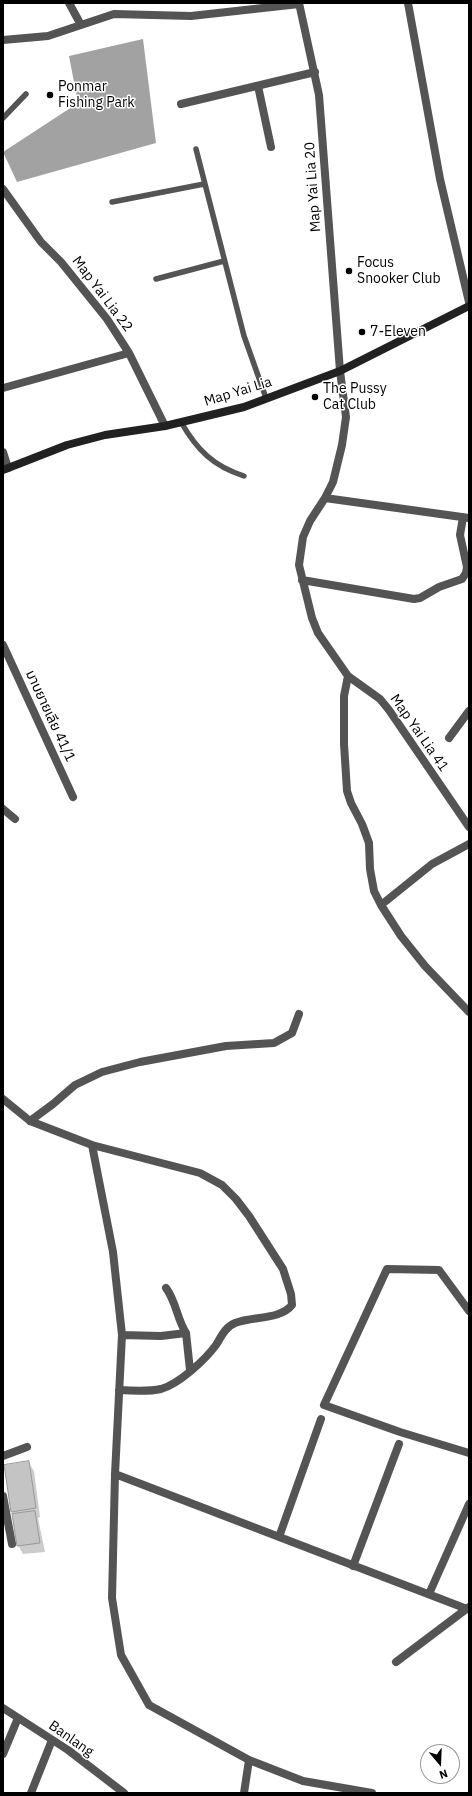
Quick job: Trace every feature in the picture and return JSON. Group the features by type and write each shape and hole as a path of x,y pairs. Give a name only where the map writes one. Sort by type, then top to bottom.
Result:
{"street":[{"path":"69,3 81,25"},
{"path":"3,40 48,36 114,14 191,16 299,3"},
{"name":"Map Yai Lia 20","path":"299,3 319,95 340,371"},
{"path":"408,3 440,179 469,302"},
{"path":"181,104 315,72"},
{"path":"258,86 271,147"},
{"name":"Map Yai Lia 22","path":"3,189 41,242 61,262 107,319 129,353 165,426"},
{"name":"Map Yai Lia","path":"6,469 67,444 105,435 165,426 244,407 340,371 469,306"},
{"path":"3,388 129,353"},
{"name":"Map Yai Lia 41","path":"340,371 346,417 335,475 325,498 310,521 303,537 299,565 302,580 318,633 348,676 380,699 389,710 469,827"},
{"path":"3,452 6,469"},
{"path":"302,580 414,599 420,598 439,588 462,579 466,573 467,567 460,535 466,518 325,498"},
{"name":"มาบยายเลีย 41/1","path":"3,645 73,797"},
{"path":"348,676 344,696 344,744 347,791 351,804 362,824 369,843 370,869 374,891 381,905 402,936 425,966 469,1012"},
{"path":"449,738 469,711"},
{"path":"3,809 15,819"},
{"path":"381,905 432,864 469,844"},
{"path":"30,1121 75,1085 102,1072 140,1062 226,1046 274,1043 292,1033 299,1014"},
{"path":"3,1099 30,1121 92,1145 200,1172 222,1185 236,1199 249,1216 283,1269 291,1294 292,1305 289,1309 272,1315 234,1323 226,1329 215,1347 190,1370 175,1382 162,1389 138,1392 119,1390"},
{"path":"92,1145 113,1252 122,1335 115,1474 112,1598 121,1655 149,1705 249,1760 303,1781 372,1793"},
{"path":"469,1311 440,1270 387,1269 324,1405 400,1432 469,1453"},
{"path":"166,1288 171,1294 180,1322 186,1333 190,1370"},
{"path":"122,1335 161,1336 186,1333"},
{"path":"279,1537 322,1419"},
{"path":"353,1566 399,1444"},
{"path":"3,1456 27,1447"},
{"path":"115,1474 353,1566 468,1608"},
{"path":"3,1496 12,1544"},
{"path":"429,1594 469,1504"},
{"path":"396,1662 468,1608"},
{"name":"Banlang","path":"3,1708 52,1740 124,1793"},
{"path":"3,1754 18,1718"},
{"path":"31,1793 52,1740"},
{"path":"244,1793 249,1760"}],"lane":[{"path":"3,118 26,94"},
{"path":"196,149 244,336 266,398"},
{"path":"112,202 204,184"},
{"path":"156,279 224,260"},
{"path":"181,422 191,439 205,456 226,470 244,476"}],"shaded area":[{"path":"143,39 156,143 17,182 3,152 78,103 69,56"}],"building":[{"path":"29,1461 36,1508 11,1512 4,1465"},
{"path":"35,1511 40,1543 17,1546 12,1514"}],"place":[{"name":"Ponmar Fishing Park","path":"50,95"},
{"name":"Focus Snooker Club","path":"349,271"},
{"name":"7-Eleven","path":"362,332"},
{"name":"The Pussy Cat Club","path":"315,397"}]}
